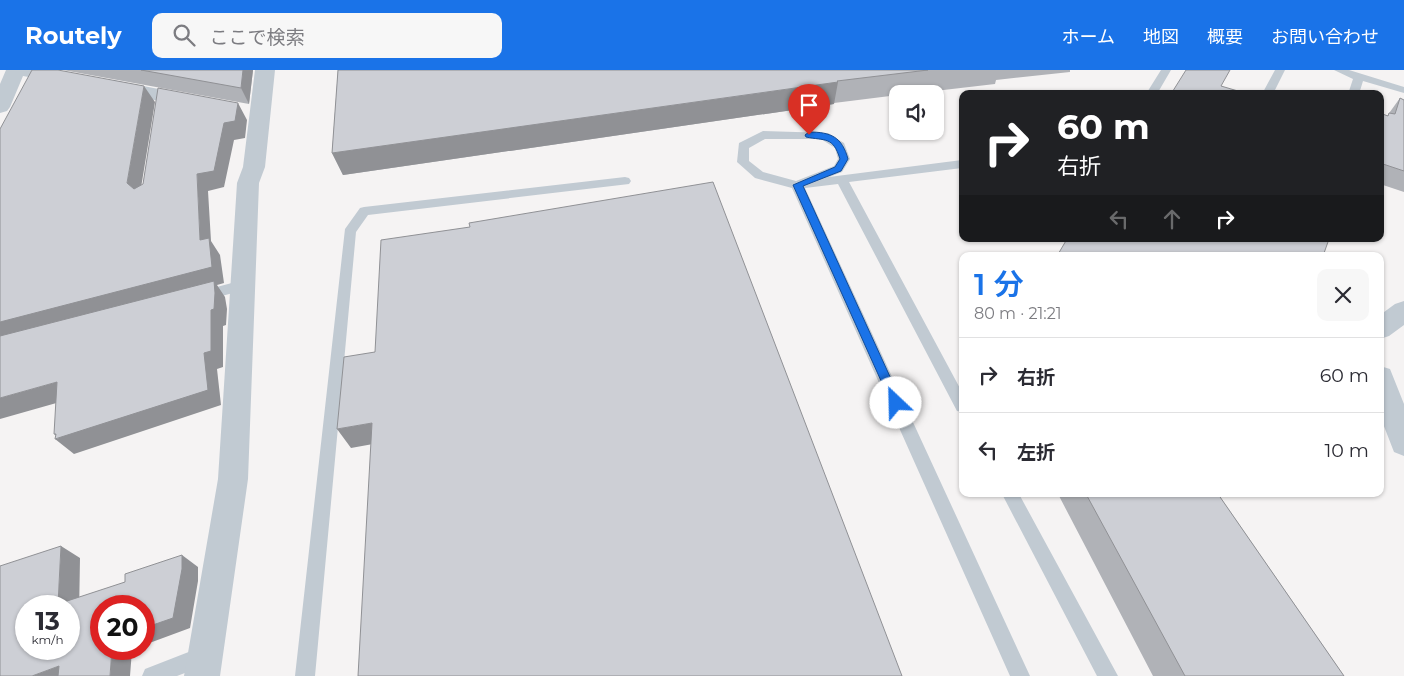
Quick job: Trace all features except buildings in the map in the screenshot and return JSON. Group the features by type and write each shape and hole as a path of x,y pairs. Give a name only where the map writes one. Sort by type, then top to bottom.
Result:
{"street":[{"path":"0,107 16,70"},
{"path":"21,70 94,83 162,100 212,105"},
{"path":"203,666 233,479 248,183 254,167 251,112 265,70"},
{"path":"1384,326 1404,311"},
{"path":"1384,389 1404,443"}],"lane":[{"path":"1153,90 1166,70"},
{"path":"1270,90 1280,70"},
{"path":"1345,71 1404,90"},
{"path":"1355,90 1360,76"},
{"path":"797,185 838,169 844,159 840,146 824,135 763,135 743,146 743,162 759,176 797,185 959,164"},
{"path":"842,180 959,400"},
{"path":"305,676 350,232 364,211 625,181"},
{"path":"797,185 1020,676"},
{"path":"187,300 243,286"},
{"path":"1012,497 1108,676"},
{"path":"152,676 203,666"}],"route":[{"path":"809,135 824,135 840,146 844,159 838,169 797,185 896,403"}]}
